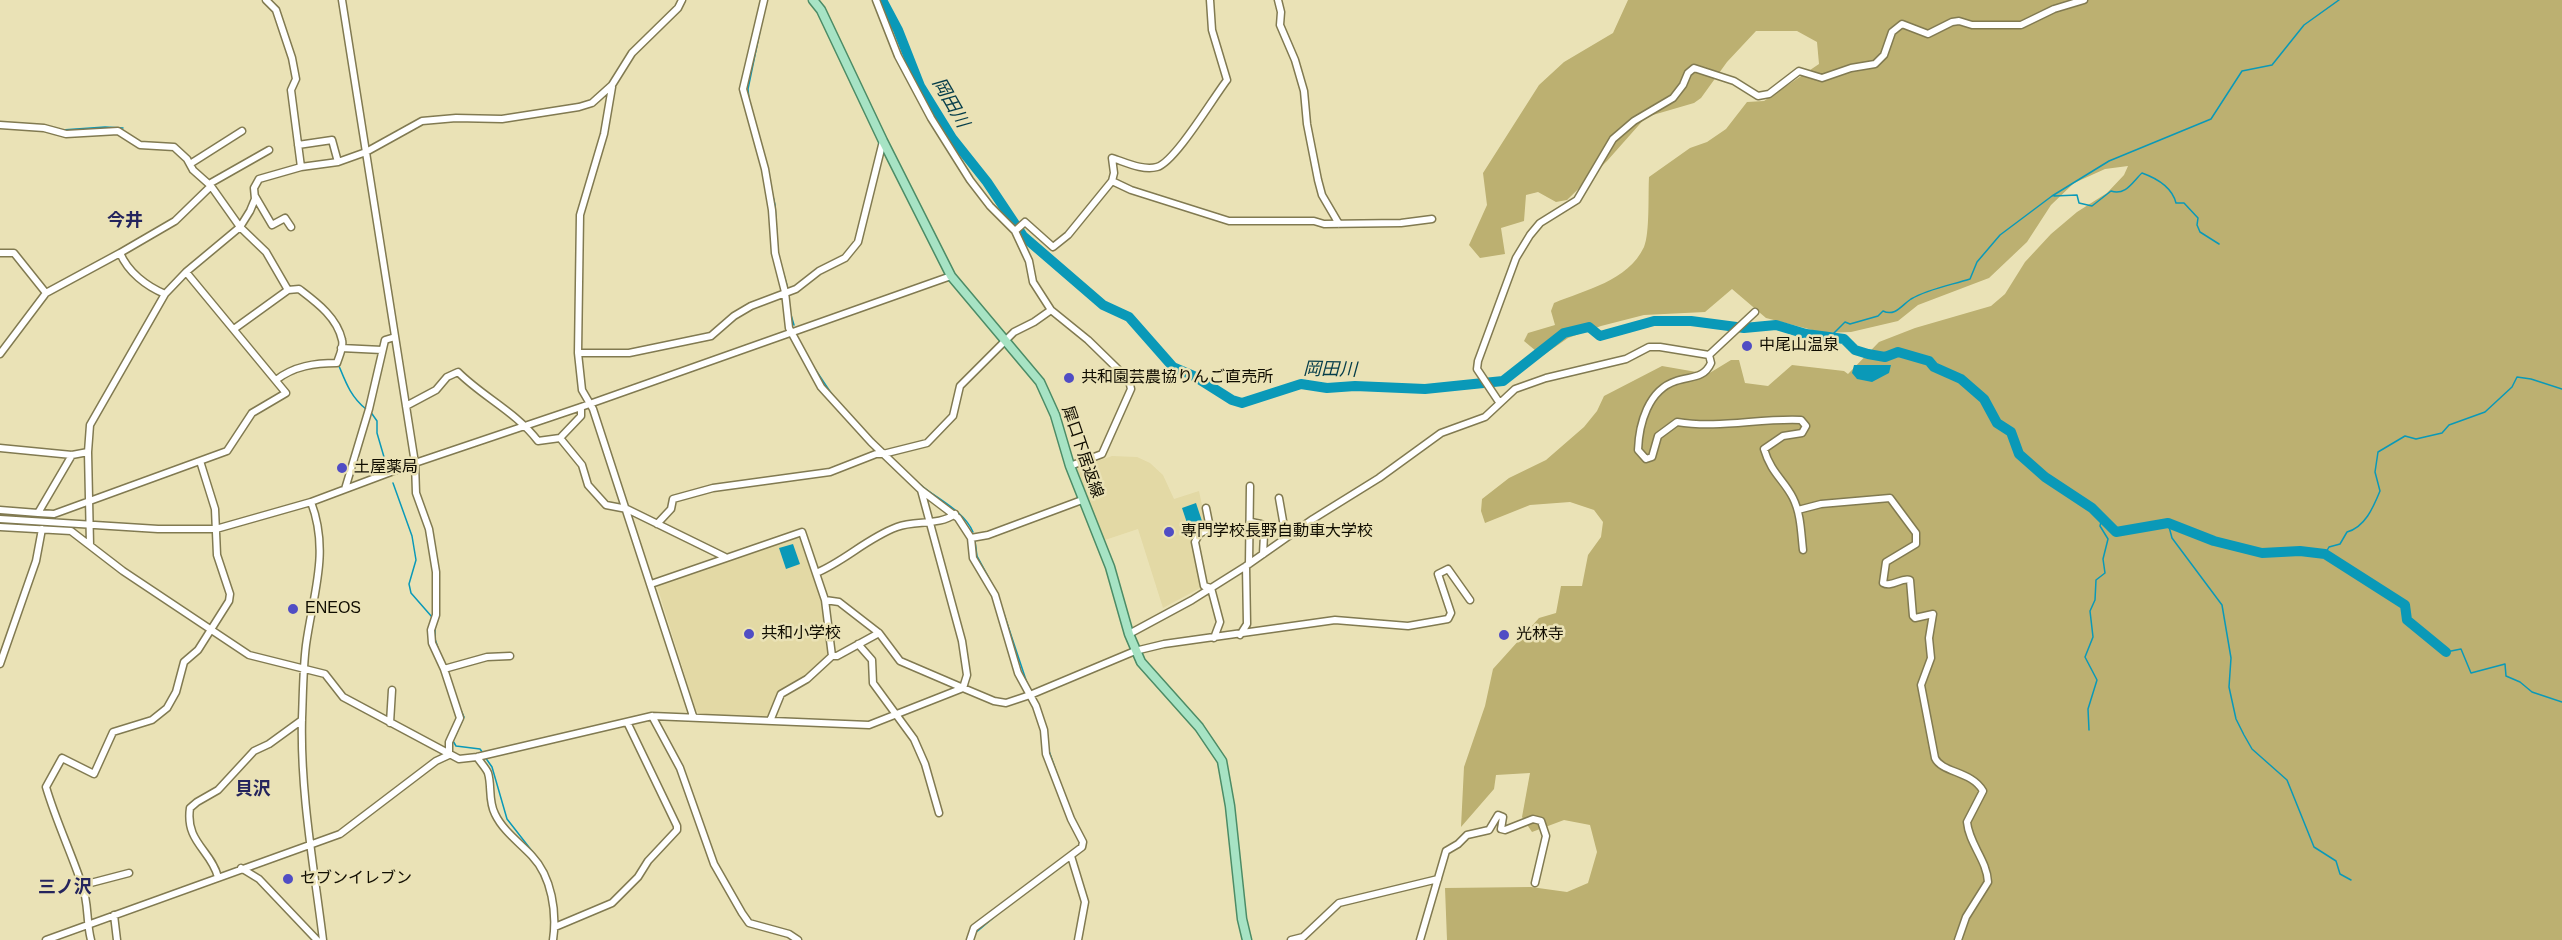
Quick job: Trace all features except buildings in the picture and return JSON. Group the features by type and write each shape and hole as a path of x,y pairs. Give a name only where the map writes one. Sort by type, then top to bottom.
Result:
{"main road":[{"name":"犀口下居返線","path":"813,0 821,10 883,141 951,276 1040,382 1055,415 1082,500 1110,567 1135,651 1141,662 1199,727 1222,761 1247,940"}],"street":[{"path":"266,0 276,10 297,79 291,90 301,167"},
{"path":"342,0 415,463 416,493 429,529 436,572 436,615 431,630 432,643 444,669 460,718 449,742 449,755"},
{"path":"291,227 285,218 272,225 255,195 254,188 259,179 301,167 338,162 366,152 422,121 456,118 502,119 592,103 612,85 632,53 678,8 682,0"},
{"path":"765,0 743,89 765,169 772,210 775,253 787,291 791,332 821,387 883,454 921,490 955,514 971,538 973,558 995,595 1018,672 1044,730 1046,754 1071,819 1083,842 1082,848 1072,858 974,928 970,940"},
{"path":"876,0 898,56 935,124 970,180 990,206 1015,231 1029,261 1034,282 1052,310 1088,340 1129,380 1131,389 1102,454 1070,466"},
{"path":"1015,231 1025,222 1053,247 1068,235 1112,181 1114,173 1112,158 1145,168 1160,167 1179,146 1227,80 1212,30 1210,0"},
{"path":"1278,0 1281,12 1280,25 1295,60 1304,91 1307,124 1317,180 1322,195 1339,224"},
{"path":"1499,402 1477,369 1516,258 1540,223 1576,200 1613,139 1634,121 1673,98 1683,85 1688,73 1694,68 1710,75 1730,79 1752,94 1763,96 1774,91 1799,71 1822,78 1851,68 1875,64 1884,55 1892,32 1902,24 1928,34 1952,22 2014,26 2021,25 2054,9 2084,0"},
{"path":"612,85 604,134 580,215 578,353 582,390 591,403 693,716"},
{"path":"0,125 10,128 44,128 66,134 118,131 140,145 174,147 193,170 210,185 240,227 266,252 288,290"},
{"path":"190,164 242,131"},
{"path":"298,145 332,140 338,162"},
{"path":"578,353 629,353 711,336 734,316 796,289 819,271 845,258 852,251 864,219 879,164 879,149 883,141"},
{"path":"0,354 46,293 175,221 210,185 269,150"},
{"path":"1112,181 1131,190 1229,221 1314,221 1324,225 1432,219"},
{"path":"90,545 88,452 90,425 165,294 186,272 240,227 250,211 255,195"},
{"path":"0,253 14,253 46,293"},
{"path":"120,253 131,272 165,294"},
{"path":"0,510 54,514 227,451 252,413 286,393 186,272"},
{"path":"0,519 158,529 216,529 311,502 415,463 581,407 951,276"},
{"path":"234,329 288,290 299,289 321,306 336,325 343,341 337,363 314,363 287,372 276,380"},
{"path":"657,524 671,509 673,499 713,488 830,472 876,454 927,443 953,416 960,386 1004,340 1052,310"},
{"path":"1709,356 1755,312"},
{"path":"345,489 369,411 385,340 395,337"},
{"path":"1130,634 1247,565 1379,478 1441,433 1485,417 1515,389 1546,378 1626,359 1649,347 1709,356"},
{"path":"341,348 382,350"},
{"path":"1709,356 1711,363 1706,372 1697,377 1675,381 1654,397 1643,418 1638,445 1641,456 1646,459 1652,458 1658,436 1677,422 1700,426 1752,420 1767,423 1801,420 1806,426 1802,433 1783,435 1764,449 1777,477 1791,494 1798,510 1803,550"},
{"path":"406,406 436,390 447,377 458,372 476,390 510,412 538,441 560,438 581,416 581,407"},
{"path":"560,438 582,465 588,485 606,505 627,509 725,557"},
{"path":"0,448 72,455 88,452"},
{"path":"38,513 72,455"},
{"path":"91,940 87,925 88,909 82,885 54,815 46,787 62,758 94,774 113,732 142,724 161,714 174,699 184,662 198,650 230,598 217,555 215,509 200,460"},
{"path":"1240,634 1247,624 1250,486"},
{"path":"921,490 962,641 967,675 963,688"},
{"path":"1279,498 1286,538"},
{"path":"1798,510 1821,504 1890,498 1916,533 1916,544 1887,562 1883,583 1888,585 1906,579 1910,580 1913,616 1915,618 1933,614 1929,638 1931,658 1921,685 1935,758 1941,765 1970,777 1983,791 1966,822 1971,841 1984,867 1988,882 1966,917 1958,940"},
{"path":"971,538 988,535 1082,500"},
{"path":"311,502 318,521 321,557 306,648 302,720 303,771 323,940"},
{"path":"1206,508 1210,528 1199,534 1195,543 1204,586 1211,588"},
{"path":"816,573 830,567 880,533 907,523 947,520 955,514"},
{"path":"1251,522 1262,524 1263,554"},
{"path":"0,527 71,531 210,631 249,655 305,667 325,674 343,697 459,759 477,757 652,716 869,725 963,688"},
{"path":"0,664 36,561 42,529"},
{"path":"651,584 802,532 825,600 831,656"},
{"path":"825,600 839,602 879,633 900,662 994,701 1006,703 1135,651 1164,644 1335,620 1408,626 1448,619 1451,613 1449,601 1438,574 1448,569 1470,600"},
{"path":"1211,588 1220,622 1214,638"},
{"path":"770,721 781,694 807,680 831,656 837,656 879,633"},
{"path":"858,644 872,660 873,683 914,739 925,764 939,813"},
{"path":"444,669 487,657 510,656"},
{"path":"390,723 392,690"},
{"path":"652,716 680,768 714,864 742,913 749,923 789,934 798,940"},
{"path":"218,877 216,868 198,846 190,830 190,808 218,790 254,751 269,744 302,720"},
{"path":"555,927 612,903 638,877 648,861 677,830 627,722"},
{"path":"46,940 340,834 436,761 449,755"},
{"path":"477,757 488,772 489,793 495,814 546,875 555,927 553,940"},
{"path":"1420,940 1446,851 1467,835 1489,830 1498,815 1503,817 1501,829 1505,830 1533,819 1541,821 1545,828 1546,836 1535,883"},
{"path":"1072,858 1085,902 1078,940"},
{"path":"241,868 259,879 317,940"},
{"path":"82,885 129,873"},
{"path":"1291,940 1303,937 1339,903 1438,879"},
{"path":"114,915 117,940"}],"shaded area":[{"path":"1628,0 2562,0 2562,940 1447,940 1445,888 1531,887 1567,892 1588,883 1597,852 1590,825 1564,820 1532,832 1522,817 1530,773 1496,775 1494,789 1461,827 1464,767 1485,706 1493,669 1539,618 1556,613 1561,586 1582,586 1588,555 1601,537 1603,522 1594,510 1570,502 1530,505 1485,523 1481,511 1482,499 1509,478 1546,460 1584,427 1597,411 1604,396 1662,366 1708,374 1731,360 1739,360 1745,383 1768,386 1792,365 1844,371 1848,374 1879,342 1915,328 1991,306 2005,294 2025,262 2051,234 2077,212 2107,193 2124,175 2128,166 2105,169 2074,183 2051,205 2027,242 1989,278 1918,305 1898,321 1851,332 1824,333 1766,318 1732,289 1705,312 1644,315 1601,326 1568,338 1542,356 1524,341 1528,333 1555,325 1551,311 1554,303 1605,283 1637,259 1646,241 1649,177 1690,148 1707,142 1726,129 1747,102 1764,101 1819,64 1817,42 1797,31 1756,31 1727,62 1701,98 1694,103 1646,117 1607,161 1567,200 1556,202 1538,192 1526,195 1524,221 1501,228 1505,254 1480,258 1469,245 1487,205 1483,173 1539,85 1564,62 1613,33"},
{"name":"専門学校長野自動車大学校","path":"1112,456 1137,457 1150,463 1163,475 1174,499 1199,491 1207,528 1197,533 1202,587 1163,608 1138,529 1105,540 1075,469"},
{"name":"共和小学校","path":"799,535 802,537 825,612 828,655 807,676 776,694 769,715 765,718 700,714 696,711 657,586"}],"water":[{"path":"1854,365 1891,365 1889,373 1872,382 1857,379 1852,373"},
{"path":"1196,503 1203,524 1189,529 1182,508"},
{"path":"793,544 800,564 786,569 779,548"}],"waterway":[{"name":"岡田川","path":"882,0 898,30 920,86 952,138 987,182 1023,236 1103,305 1129,317 1173,367 1194,376 1232,400 1242,403 1301,384 1327,388 1355,386 1425,389 1503,381 1564,333 1589,327 1600,336 1654,321 1691,321 1744,328 1776,325 1806,334 1844,339 1855,350 1885,357 1898,352 1929,361 1934,367 1961,379 1984,399 1997,423 2011,432 2019,454 2045,477 2092,508 2116,532 2168,523 2214,541 2262,553 2300,551 2325,554 2405,605 2407,620 2446,652"},
{"path":"1831,336 1845,322 1850,324 1878,316 1883,311 1898,310 1911,299 1970,279 1977,262 2000,235 2052,196 2109,161 2211,119 2242,71 2272,65 2304,25 2339,0"},
{"path":"749,99 748,89 763,16"},
{"path":"62,130 123,128"},
{"path":"2054,196 2077,195 2079,203 2092,206 2111,191 2125,190 2142,173 2163,184 2171,192 2176,203 2184,203 2198,218 2197,225 2200,232 2219,244"},
{"path":"771,188 775,205 778,255"},
{"path":"781,265 788,289"},
{"path":"791,315 794,325"},
{"path":"339,366 353,395 366,409"},
{"path":"813,366 833,396"},
{"path":"2325,554 2329,547 2340,544 2347,532 2359,526 2371,510 2380,491 2375,472 2378,452 2405,436 2416,439 2442,433 2449,425 2485,412 2512,387 2517,377 2562,389"},
{"path":"370,411 377,421 377,433 384,457"},
{"path":"861,427 876,443"},
{"path":"916,481 955,510 973,532"},
{"path":"393,483 412,536 416,560 409,584 411,593 432,617"},
{"path":"2089,730 2088,709 2097,680 2085,657 2093,637 2090,611 2095,600 2096,580 2105,573 2103,559 2108,539 2100,526 2102,518"},
{"path":"2168,523 2172,538 2222,605 2231,658 2229,687 2236,719 2244,735 2252,749 2287,780 2314,847 2336,861 2340,874 2351,880"},
{"path":"975,541 977,556 996,591"},
{"path":"998,596 1027,683"},
{"path":"435,627 435,639 440,654"},
{"path":"2446,652 2461,649 2471,673 2505,664 2506,676 2520,682 2532,692 2562,702"},
{"path":"459,706 464,717 453,741 456,746 480,749 483,753"},
{"path":"1049,751 1062,788"},
{"path":"485,757 492,767 507,819 539,860"},
{"path":"1038,884 1070,860"},
{"path":"542,864 550,881"},
{"path":"974,934 1005,908"}],"place":[{"name":"中尾山温泉","path":"1747,346"},
{"name":"共和園芸農協りんご直売所","path":"1069,378"},
{"name":"土屋薬局","path":"342,468"},
{"name":"専門学校長野自動車大学校","path":"1169,532"},
{"name":"ENEOS","path":"293,609"},
{"name":"共和小学校","path":"749,634"},
{"name":"光林寺","path":"1504,635"},
{"name":"セブンイレブン","path":"288,879"}],"district":[{"name":"今井","path":"125,221"},
{"name":"貝沢","path":"253,790"},
{"name":"三ノ沢","path":"65,888"}]}
